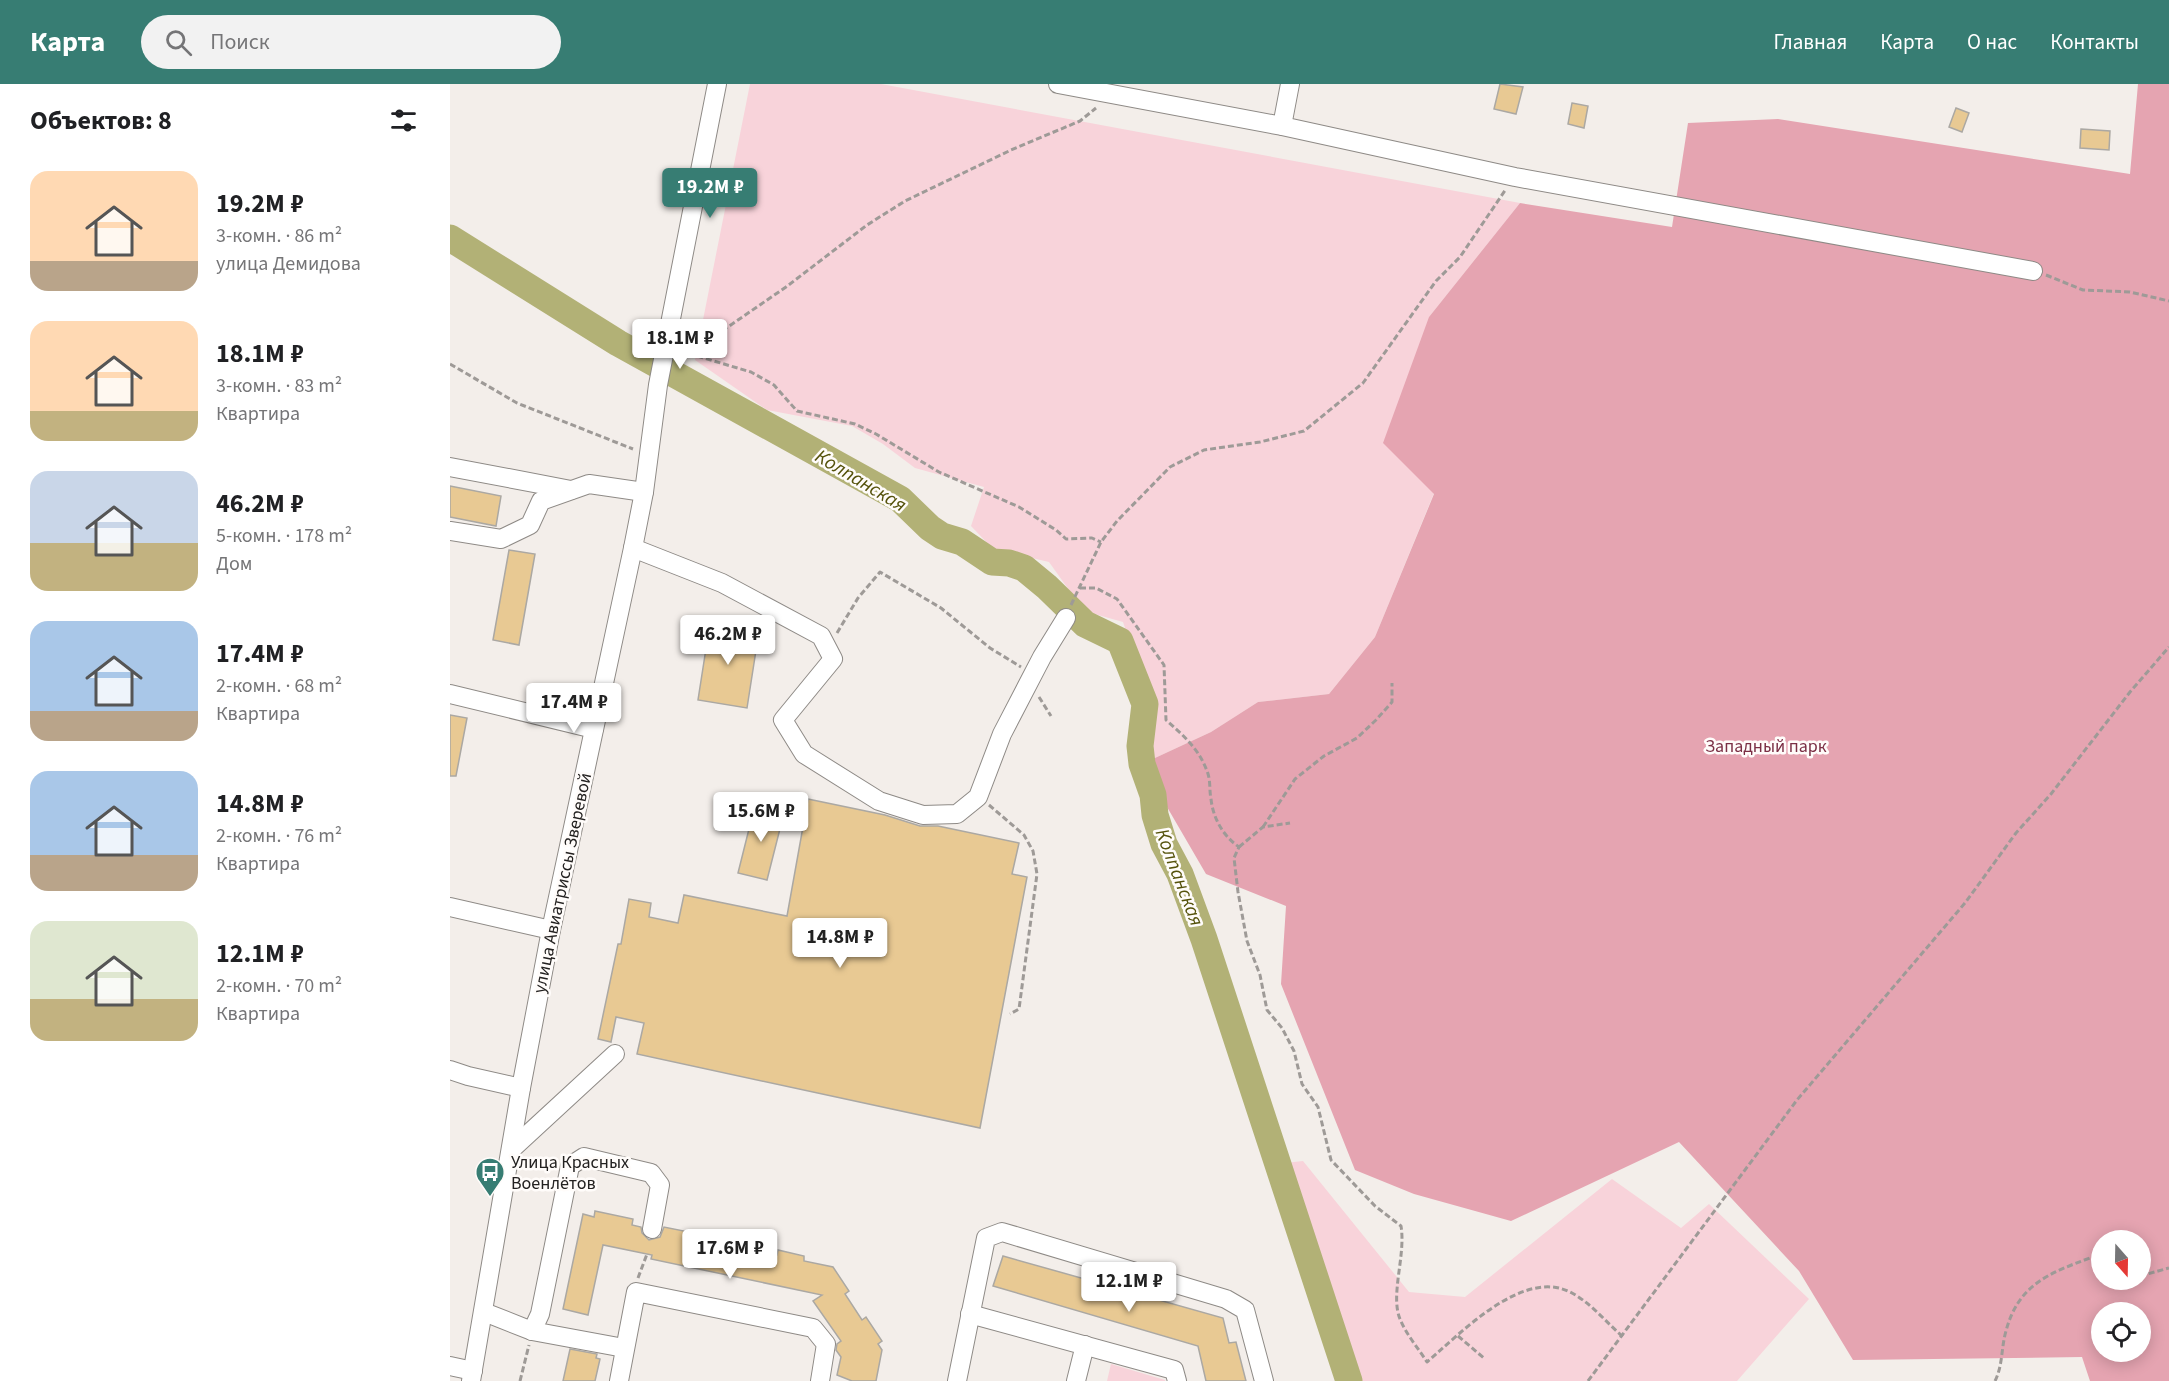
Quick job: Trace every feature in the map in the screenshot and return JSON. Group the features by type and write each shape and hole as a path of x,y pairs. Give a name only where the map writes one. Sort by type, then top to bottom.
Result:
{"street":[{"name":"улица Авиатриссы Зверевой","path":"472,1376 521,1088 644,492 658,385 717,84"},
{"path":"1058,84 1282,126 1515,177 2033,272"},
{"path":"1282,126 1290,84"},
{"path":"450,467 572,490"},
{"path":"450,531 501,539 530,525 541,501 589,484 644,492"},
{"path":"633,548 722,583 821,636 833,660 783,720 804,754 879,801 923,815 957,814 978,797 1002,734 1042,657 1066,618"},
{"path":"450,694 594,729"},
{"path":"450,907 552,930"},
{"path":"512,1149 615,1054"},
{"path":"450,1070 521,1088"},
{"path":"532,1331 540,1314 570,1166 584,1157 651,1173 660,1185 652,1229"},
{"path":"957,1381 986,1238 1002,1232 1226,1299 1245,1310 1264,1381"},
{"path":"619,1381 636,1292 813,1328 826,1344 820,1381"},
{"path":"484,1312 532,1331 624,1348"},
{"path":"970,1314 1174,1370 1177,1381"},
{"path":"1076,1381 1085,1345"},
{"path":"450,1366 472,1376"}],"path":[{"path":"667,347 706,342 786,287 867,225 905,201 1001,155 1080,122 1112,94"},
{"path":"1239,847 1231,842 1215,819 1210,797 1211,782 1200,754 1186,737 1166,720 1164,665 1117,599 1096,588 1080,588 1101,542 1117,521 1170,467 1204,450 1260,442 1304,430 1364,383 1436,281 1460,257 1515,177"},
{"path":"2033,272 2056,277 2083,290 2130,292 2169,301"},
{"path":"667,347 751,372 774,385 797,411 855,424 869,430 939,472 1019,507 1056,530 1066,539 1092,538 1101,542"},
{"path":"450,364 517,403 649,454"},
{"path":"833,660 838,629 858,598 880,572 941,608 990,648 1021,667 1042,657"},
{"path":"1588,1381 1623,1338 1797,1100 1965,903 2016,833 2051,794 2130,692 2169,647"},
{"path":"1392,683 1392,702 1376,720 1358,738 1324,756 1295,779 1263,827 1239,847 1234,858 1247,941 1260,975 1267,1010 1282,1028 1294,1051 1302,1084 1318,1107 1331,1160 1375,1206 1401,1226 1402,1259 1396,1302 1400,1318 1427,1362 1517,1292 1545,1287 1568,1291 1588,1304 1623,1338"},
{"path":"1026,688 1041,699 1051,716"},
{"path":"978,797 995,809 1024,836 1033,851 1037,874 1019,1009 1010,1014"},
{"path":"1263,827 1290,823"},
{"path":"636,1292 637,1280 647,1254"},
{"path":"1995,1381 2001,1369 2006,1332 2014,1307 2032,1285 2061,1269 2091,1259"},
{"path":"2151,1273 2169,1268"},
{"path":"520,1381 532,1331"},
{"path":"1458,1336 1485,1359"}],"shaded area":[{"path":"750,84 881,84 1520,203 1429,317 1434,493 1375,637 1329,694 1258,702 1211,732 1142,764 1150,701 1123,622 1084,611 1049,562 993,549 971,526 984,487 915,468 883,444 852,426 767,410 695,360"},
{"path":"1303,1161 1409,1292 1465,1297 1612,1179 1681,1228 1709,1204 1809,1299 1737,1381 1357,1381 1285,1163"},
{"path":"1111,1364 1165,1380 1165,1381 1107,1381"}],"green space":[{"name":"Западный парк","path":"2138,84 2169,84 2169,1381 2090,1381 2082,1357 1853,1360 1799,1271 1679,1142 1511,1221 1414,1194 1355,1170 1281,984 1286,906 1206,874 1142,764 1211,732 1258,702 1329,694 1375,637 1434,494 1383,443 1429,317 1520,203 1672,227 1688,123 1778,119 2130,174"}],"building":[{"path":"1500,84 1523,87 1516,114 1494,109"},
{"path":"1572,103 1588,106 1584,128 1568,124"},
{"path":"1956,108 1969,113 1962,132 1949,127"},
{"path":"2081,129 2110,131 2109,150 2080,148"},
{"path":"450,486 501,496 496,526 450,517"},
{"path":"509,550 535,554 519,645 493,640"},
{"path":"710,623 759,631 747,708 698,700"},
{"path":"450,715 467,718 456,776 450,776"},
{"path":"808,799 885,815 920,826 938,826 1019,843 1012,874 1027,877 980,1128 637,1054 644,1023 616,1017 611,1042 598,1039 618,944 621,944 629,899 651,903 649,917 678,923 684,895 787,916"},
{"path":"755,805 784,813 767,880 738,873"},
{"path":"595,1211 633,1219 632,1225 641,1227 642,1233 649,1240 660,1237 664,1227 689,1232 688,1237 718,1243 719,1238 746,1244 745,1249 777,1255 778,1250 804,1256 804,1261 833,1267 849,1291 845,1294 862,1320 866,1317 882,1341 878,1344 882,1350 876,1381 852,1381 837,1375 841,1357 836,1350 837,1344 841,1341 813,1301 822,1295 651,1259 652,1255 603,1245 588,1315 563,1309 583,1214 594,1217"},
{"path":"1003,1256 1223,1318 1229,1343 1236,1342 1246,1381 1206,1381 1198,1346 993,1286"},
{"path":"570,1349 597,1354 596,1358 600,1359 595,1381 563,1381"}],"waterway":[{"name":"Колпанская","path":"450,238 618,343 900,499 930,528 942,536 962,542 992,562 1009,563 1024,568 1085,624 1120,641 1145,704 1140,746 1142,764 1153,795 1155,815 1164,844 1180,874 1204,939 1349,1381"}],"place":[{"name":"Улица Красных Военлётов","path":"490,1198"}]}
